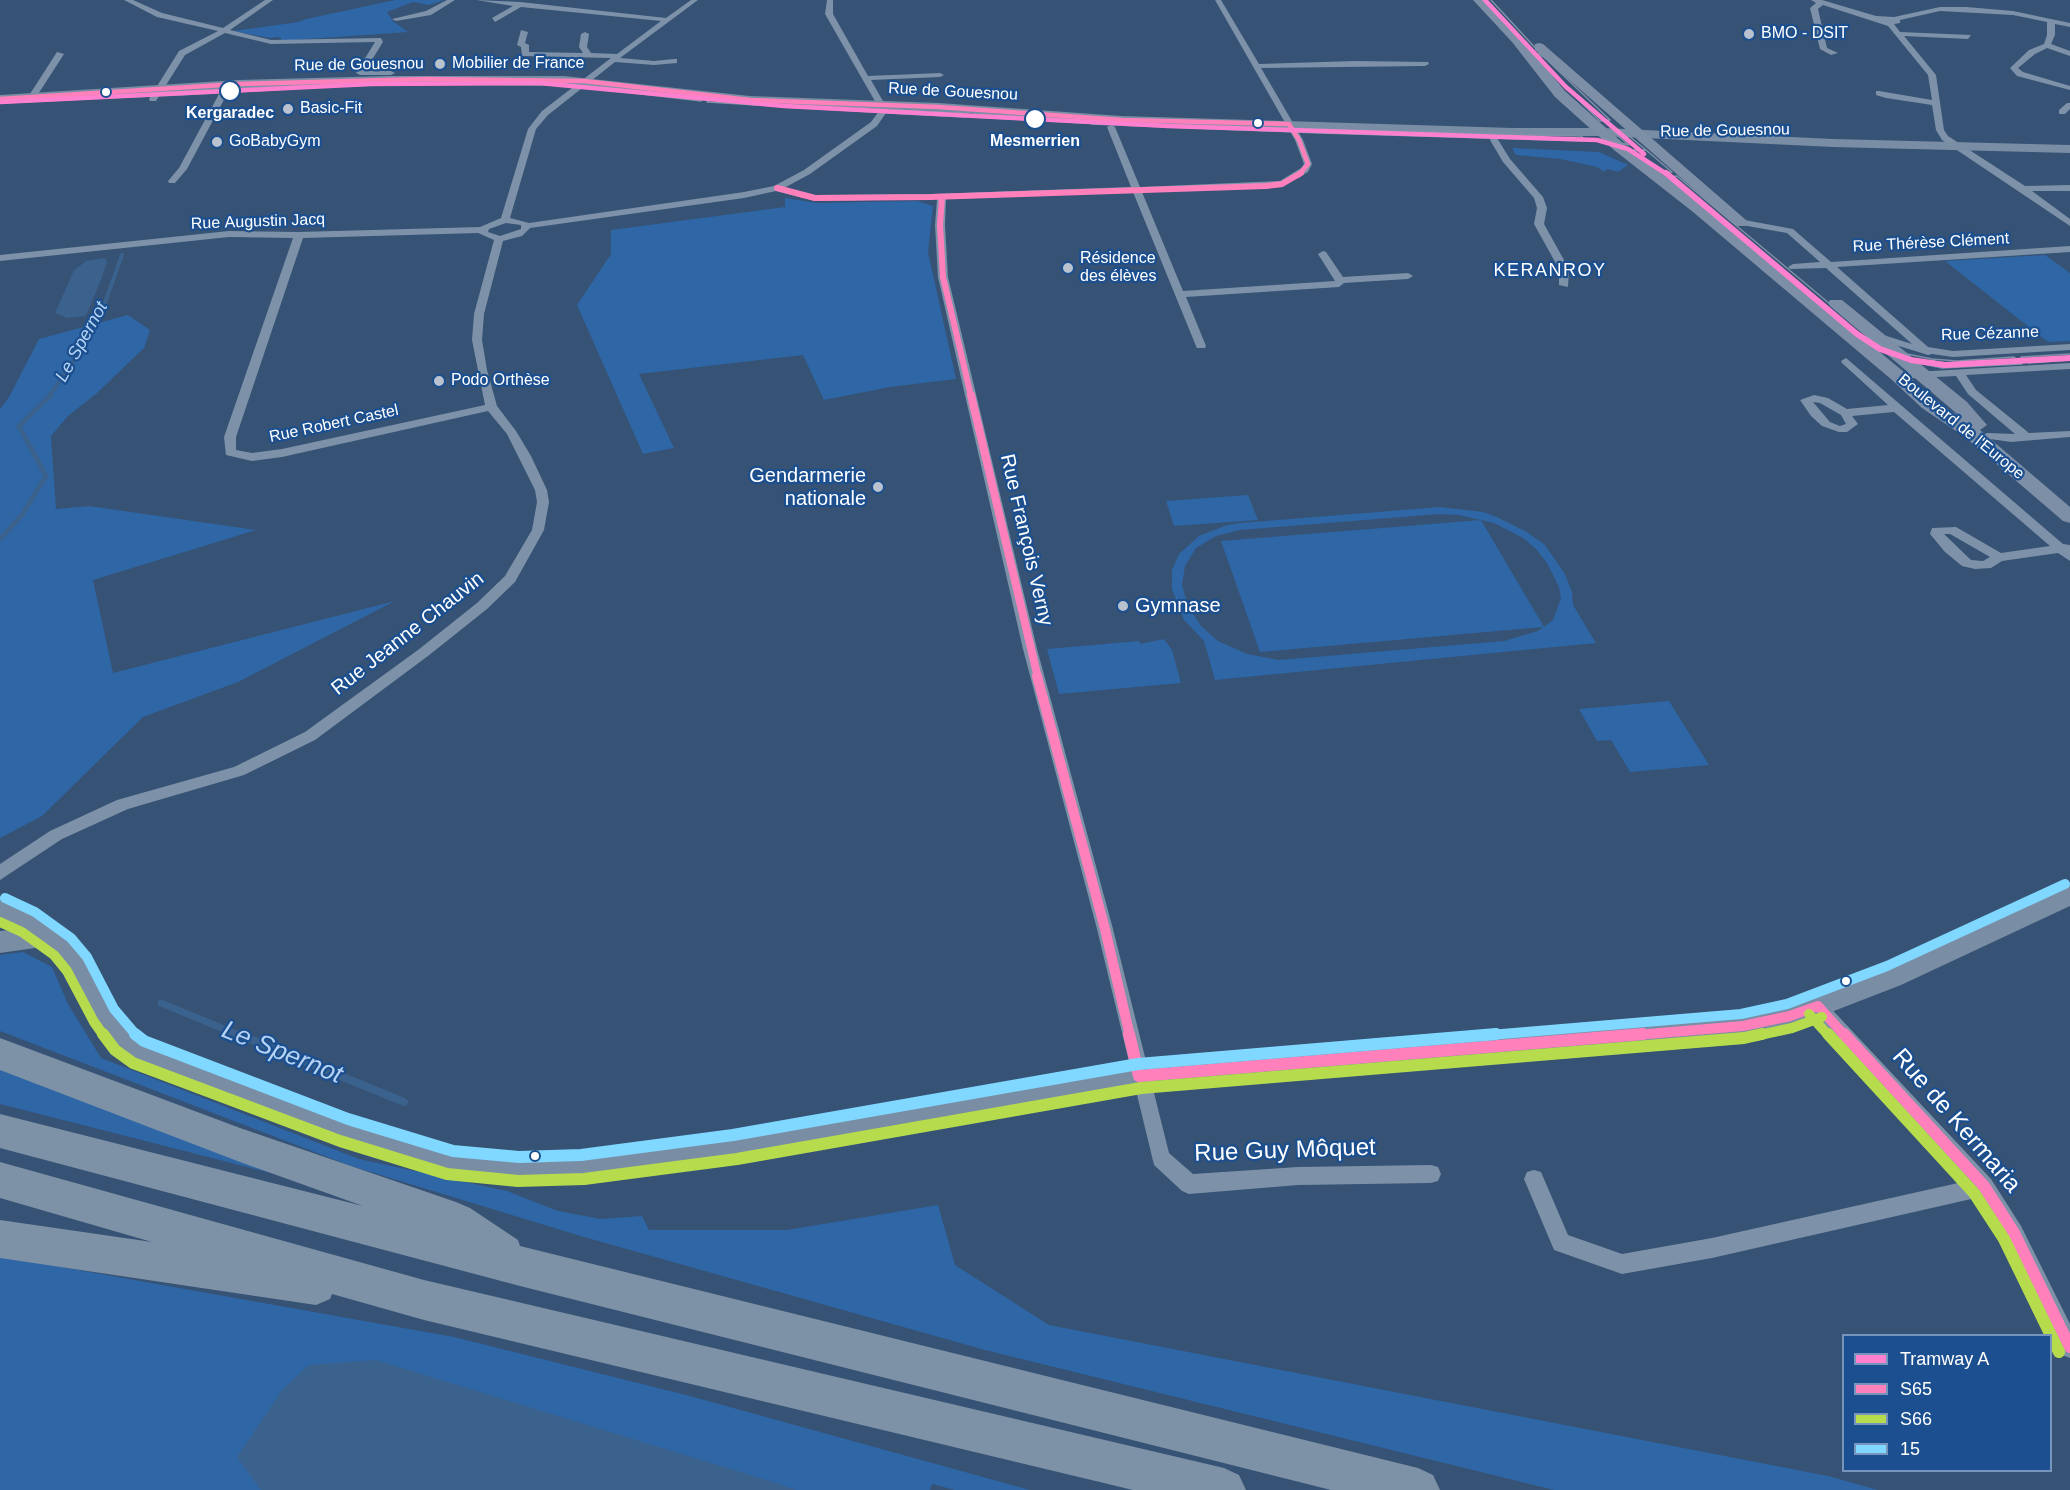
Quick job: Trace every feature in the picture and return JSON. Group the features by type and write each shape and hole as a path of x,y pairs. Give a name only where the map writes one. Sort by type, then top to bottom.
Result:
{"highway":[{"path":"0,1054 240,1145 456,1221 520,1266"},
{"path":"0,1131 520,1266 1418,1490"},
{"path":"0,1180 424,1300 1224,1490"},
{"path":"0,1239 424,1300"}],"main road":[{"name":"Boulevard de l'Europe","path":"1479,0 1516,39 1560,94 1618,147 1698,209 1898,376 1928,404 1972,433 2070,517"},
{"path":"1493,0 1567,73 1767,246"},
{"name":"Rue de Gouesnou","path":"0,104 387,80 581,84 728,106 1100,117 1292,130 1656,149 1808,147 1833,143"},
{"name":"Rue de Gouesnou","path":"0,99 156,94 222,96 407,85 581,84"},
{"name":"Rue de Gouesnou","path":"882,110 1111,128 1604,132 1833,143 2070,149"},
{"path":"1789,263 1811,282"},
{"name":"Boulevard de l'Europe","path":"1828,296 1961,406 1987,436 2070,505"},
{"path":"0,909 29,922 45,936 62,946 77,964 104,1016 124,1042 138,1052 344,1131 451,1163 519,1169 582,1167 735,1147 1139,1076 1743,1026 1790,1016 1818,1006 1892,976 2070,895"},
{"path":"0,942 45,936"}],"street":[{"path":"127,0 160,15 276,43 378,40 379,42 360,74 391,73"},
{"path":"156,94 182,52 224,31 270,0"},
{"path":"396,19 428,13 452,0"},
{"path":"479,0 507,1 669,20"},
{"path":"505,220 532,129 544,113 695,0"},
{"path":"526,226 519,220 505,220 490,224 483,230 486,236 499,239 519,234 526,226 744,195 777,188 807,172 874,124 882,110 868,78 829,14 830,0"},
{"path":"777,188 815,198 942,197 1282,184 1305,170 1308,164 1292,130 1218,0"},
{"path":"1940,0 1940,9"},
{"path":"1833,52 1824,48 1814,8 1818,1 1892,21 1940,9 1996,11 2070,25"},
{"path":"495,20 520,4"},
{"path":"1892,21 1899,34 1932,75 1940,130 1945,138 2070,223"},
{"path":"2051,21 2051,35 2047,45 2032,52 2014,68 2016,71 2070,88"},
{"path":"524,32 521,45 525,45 525,54 545,56 588,54 654,63 674,61"},
{"path":"585,34 583,47 588,54"},
{"path":"1899,34 1968,37"},
{"path":"2047,45 2070,54"},
{"path":"32,97 60,54"},
{"path":"1256,66 1355,63 1425,64"},
{"path":"868,78 940,75"},
{"path":"1879,93 1936,103"},
{"path":"172,181 183,169 222,96"},
{"path":"2062,112 2070,105"},
{"path":"1111,128 1201,346"},
{"path":"1494,140 1506,160 1538,197 1542,208 1539,224 1564,269 1564,285"},
{"path":"2023,189 2070,188"},
{"name":"Rue François Verny","path":"942,197 940,225 943,277 1030,649 1105,929 1139,1076"},
{"path":"1739,222 1790,231 1928,352"},
{"name":"Rue Augustin Jacq","path":"0,258 229,234 299,235 483,230"},
{"name":"Rue Robert Castel","path":"299,235 230,437 230,452 252,457 282,453 491,406"},
{"name":"Rue Jeanne Chauvin","path":"0,873 56,835 123,804 239,771 310,736 482,606 510,579 526,555 538,530 543,502 541,490 525,456 512,433 491,406 482,370 477,340 479,314 499,239"},
{"name":"Rue Thérèse Clément","path":"1789,263 1828,264 2070,249"},
{"path":"1323,254 1340,285"},
{"path":"1179,294 1340,285 1408,276"},
{"name":"Rue Cézanne","path":"1877,336 1928,352 1953,354 2070,347"},
{"path":"1846,361 1897,408 2067,551"},
{"name":"Rue Cézanne","path":"1898,376 2070,366"},
{"path":"1959,373 1972,392 2013,428 2027,437"},
{"path":"1845,413 1897,408"},
{"path":"1987,436 2027,437 2070,434"},
{"path":"1999,557 2067,551"},
{"name":"Rue de Kermaria","path":"1818,1006 1984,1186 2014,1233 2070,1347"},
{"name":"Rue Guy Môquet","path":"1139,1076 1161,1158 1189,1184 1298,1176 1431,1174"},
{"path":"1534,1179 1561,1243 1622,1264 1712,1248 1984,1186"}],"shaded area":[{"path":"395,0 444,0 429,5 413,2 387,12 393,21 408,32 281,41 281,38 277,37 270,38 233,31 299,22"},
{"path":"1512,148 1599,152 1628,165 1618,172 1607,169 1604,172 1597,167 1560,159 1516,155"},
{"path":"785,198 816,203 917,201 933,206 928,252 956,379 890,387 824,400 803,355 639,374 674,448 643,454 577,305 611,254 611,230 785,207"},
{"path":"2045,255 2070,273 2070,341 2048,342 1945,261"},
{"path":"105,258 107,262 86,316 67,318 55,313 74,270 86,261"},
{"path":"128,315 150,330 144,348 97,393 68,416 51,436 56,509 89,506 256,530 93,580 113,673 395,601 238,682 143,717 42,816 0,838 0,409 9,397 39,339"},
{"path":"1248,495 1258,520 1174,526 1166,501"},
{"path":"1440,507 1483,512 1527,532 1545,545 1565,574 1572,592 1573,605 1596,643 1215,680 1204,641 1184,620 1172,589 1172,570 1179,554 1199,536 1227,525","holes":["1440,514 1481,520 1221,541 1260,652 1543,627 1538,631 1504,641 1279,660 1247,654 1218,641 1201,626 1188,606 1182,585 1185,566 1196,548 1216,536 1240,530","1481,520 1494,523 1523,538 1536,549 1547,563 1559,587 1561,598 1553,620 1544,627"]},
{"path":"1164,639 1172,650 1181,683 1059,694 1047,649 1139,641 1140,644"},
{"path":"1669,701 1709,765 1630,772 1611,740 1597,741 1579,709"},
{"path":"23,952 52,967 68,1004 101,1058 359,1159 507,1191 558,1211 601,1219 642,1216 649,1230 787,1230 938,1205 955,1265 1049,1325 1828,1476 1878,1490 1554,1490 985,1350 584,1237 351,1166 0,1031 0,955"},
{"path":"0,1063 275,1174 0,1104"},
{"path":"0,1256 454,1337 690,1396 1030,1490 955,1490 932,1484 930,1490 0,1490"},
{"path":"376,1360 796,1490 261,1490 237,1457 283,1389 309,1365"}],"waterway":[{"name":"Le Spernot","path":"49,396 77,356 86,329 101,314 122,255"},
{"name":"Le Spernot","path":"0,539 22,515 46,476 19,426 51,395"},
{"name":"Le Spernot","path":"161,1003 241,1036"},
{"name":"Le Spernot","path":"238,1034 404,1102"}],"tram line":[{"path":"1482,0 1532,54 1541,54 1491,0"},
{"name":"A","path":"1485,0 1566,87 1644,154"},
{"path":"1534,56 1543,56 1610,120 1600,121 1534,56"},
{"path":"321,84 402,81 560,81"},
{"path":"556,85 560,81"},
{"path":"560,81 566,82"},
{"path":"556,85 566,82"},
{"path":"566,82 578,83 598,85 594,88 562,85 566,82"},
{"name":"A","path":"0,102 371,84 539,83 784,106 1168,126 1597,140 1628,149 1657,166 1857,334 1880,349 1911,360 1945,365 2070,358"},
{"path":"274,86 321,84"},
{"path":"319,87 405,84 556,85"},
{"path":"182,91 274,86"},
{"path":"272,90 274,86"},
{"path":"604,86 646,90 706,97 701,101 599,89 604,86"},
{"path":"272,90 319,87"},
{"path":"179,95 272,90"},
{"path":"131,94 182,91"},
{"path":"179,95 182,91"},
{"path":"0,99 131,94"},
{"path":"128,97 131,94"},
{"path":"128,97 179,95"},
{"path":"0,103 128,97"},
{"path":"856,111 707,102 711,98 859,107"},
{"path":"856,111 859,107"},
{"path":"859,107 908,110"},
{"path":"906,114 966,117 968,113 908,110"},
{"path":"906,114 908,110"},
{"path":"856,111 906,114"},
{"path":"974,114 1064,118 1086,119 1085,123 972,117 974,114"},
{"path":"1269,127 1092,120 1091,124 1269,131"},
{"path":"1269,127 1319,129"},
{"path":"1319,129 1581,136 1586,141 1320,133"},
{"path":"1319,129 1320,133"},
{"path":"1269,131 1320,133"},
{"path":"1629,151 1606,143 1602,138 1629,145 1612,131 1623,131 1646,150"},
{"path":"1629,151 1662,173 1672,172 1646,150"},
{"path":"1629,151 1646,150"},
{"path":"1629,151 1646,150"},
{"path":"1677,176 1861,330 1901,359 1873,348 1854,335 1667,177 1677,176"},
{"path":"1901,359 1883,345 1907,354 1932,359"},
{"path":"2070,354 2021,357 2029,363 2070,360"},
{"path":"1932,359 1957,361 2014,357 2022,364 1942,368"},
{"path":"1901,359 1942,368"},
{"path":"1932,359 1942,368"}],"transit line":[{"name":"S65","path":"0,99 238,84 426,79 584,81 750,100 939,107 1122,120 1289,124 1299,140 1308,164 1305,170 1295,178 1282,184 1266,186 931,197 815,198 777,188"},
{"name":"S65","path":"942,197 940,225 943,277 1030,649 1105,929 1139,1076"},
{"name":"15","path":"5,898 35,912 71,938 87,957 114,1009 133,1033 144,1041 348,1119 453,1151 519,1157 581,1155 733,1135 1138,1064 1741,1014 1787,1004 1887,966 2065,884"},
{"name":"S66","path":"0,922 22,932 54,955 67,971 94,1022 115,1050 133,1063 340,1141 447,1174 518,1181 584,1179 737,1159 1141,1088 1744,1038 1792,1028 1822,1017"},
{"name":"S65","path":"1818,1006 1984,1186 2014,1233 2070,1347"},
{"name":"S65","path":"1139,1076 1743,1026 1790,1016 1818,1006"},
{"name":"S66","path":"1809,1014 1974,1193 2004,1239 2050,1334"},
{"name":"S66","path":"2052,1338 2059,1352"}],"place":[{"name":"BMO - DSIT","path":"1749,34"},
{"name":"Mobilier de France","path":"440,64"},
{"name":"Kergaradec","path":"230,91"},
{"name":"Basic-Fit","path":"288,109"},
{"name":"Mesmerrien","path":"1035,119"},
{"name":"GoBabyGym","path":"217,142"},
{"name":"Résidence des élèves","path":"1068,268"},
{"name":"Podo Orthèse","path":"439,381"},
{"name":"Gendarmerie nationale","path":"878,487"},
{"name":"Gymnase","path":"1123,606"}],"district":[{"name":"KERANROY","path":"1550,271"}]}
